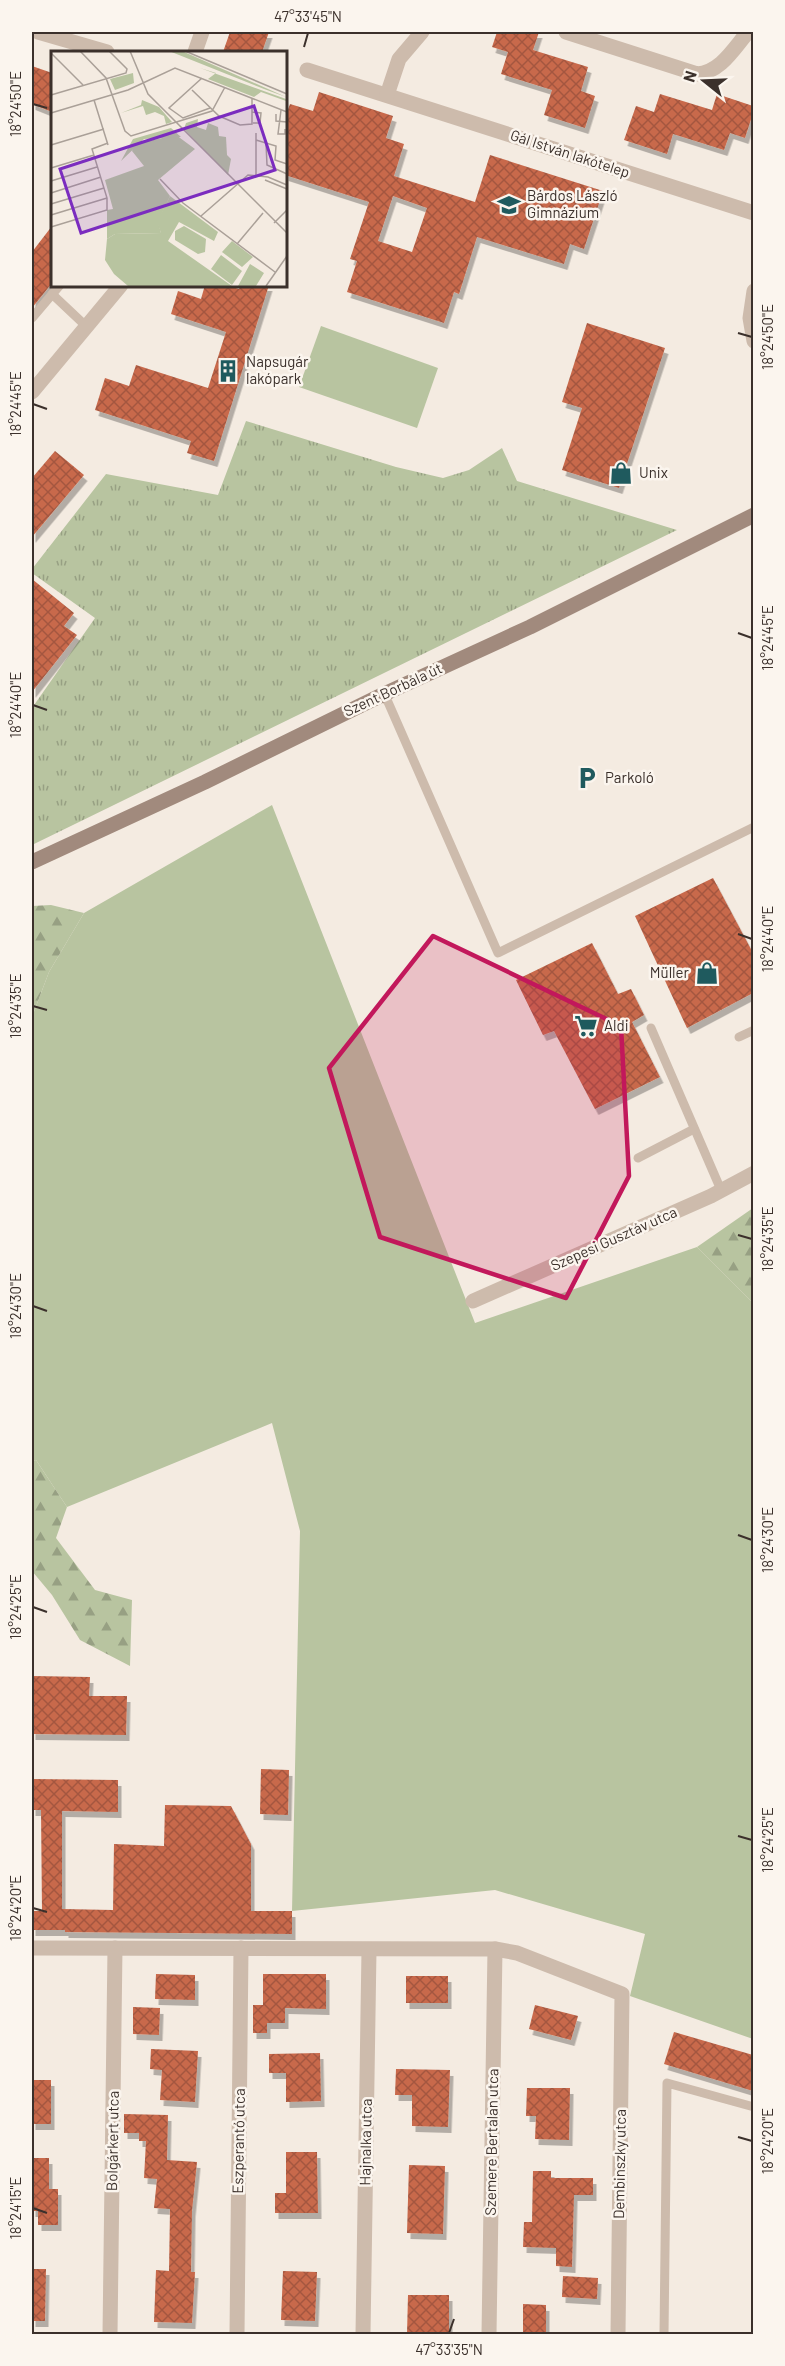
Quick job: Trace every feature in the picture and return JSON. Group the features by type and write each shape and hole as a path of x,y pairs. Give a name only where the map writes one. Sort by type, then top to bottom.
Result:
{"street":[{"path":"38,32 64,35 104,51"},
{"path":"195,51 202,32"},
{"path":"387,95 399,59 423,32"},
{"path":"566,32 697,75 707,73 717,67 748,32"},
{"name":"Gál István lakótelep","path":"307,70 753,213"},
{"path":"32,392 120,286"},
{"path":"753,291 750,318 753,341"},
{"name":"Szent Borbála út","path":"32,862 530,627 753,515"},
{"name":"Szepesi Gusztáv utca","path":"473,1301 721,1190 753,1173"},
{"path":"32,1948 495,1949"},
{"name":"Bolgárkert utca","path":"110,2334 115,1948"},
{"name":"Eszperantó utca","path":"237,2334 241,1948"},
{"name":"Dembinszky utca","path":"495,1949 517,1953 622,1994 618,2334"},
{"name":"Szemere Bertalan utca","path":"489,2334 495,1949"},
{"name":"Hajnalka utca","path":"363,2334 369,1950"}],"lane":[{"path":"32,318 59,286"},
{"path":"52,294 87,327"},
{"path":"382,695 388,702 498,953 753,827"},
{"path":"651,1028 721,1190"},
{"path":"739,1037 753,1030"},
{"path":"638,1158 694,1129"},
{"path":"664,2334 667,2083 753,2107"}],"highlighted area":[{"path":"433,936 621,1026 629,1176 566,1298 380,1237 329,1068"}],"green space":[{"path":"321,326 438,368 417,428 299,387"},
{"path":"246,421 396,467 443,478 469,470 502,448 517,481 677,530 32,845 32,708 95,618 32,573 32,569 106,474 218,495"},
{"path":"272,805 475,1323 697,1247 753,1303 753,2039 630,1996 645,1934 495,1890 292,1911 300,1531 272,1423 67,1507 36,1460 32,1461 32,1017 49,972 84,913"},
{"path":"51,905 84,913 49,972 32,1017 32,906"},
{"path":"753,1208 753,1303 697,1247"},
{"path":"36,1460 67,1507 56,1538 95,1590 132,1600 130,1666 80,1640 52,1595 32,1571 32,1461"}],"building":[{"path":"230,32 269,32 262,51 223,51"},
{"path":"497,32 539,32 533,50 588,67 581,91 595,96 585,128 544,115 552,90 501,74 508,52 492,47"},
{"path":"32,66 51,73 51,112 32,104"},
{"name":"Bárdos László Gimnázium","path":"319,92 393,116 386,138 404,144 394,176 475,202 490,155 603,191 584,249 570,244 564,264 477,237 459,294 454,292 444,323 347,292 357,261 350,259 369,202 286,175 286,115 290,104 313,111","holes":["393,196 427,208 412,252 378,241"]},
{"path":"660,94 712,110 717,94 753,106 745,138 730,133 724,150 673,134 667,154 624,140 636,106 654,112"},
{"path":"51,227 51,284 32,308 32,252"},
{"name":"Napsugár lakópark","path":"205,286 229,286 239,289 240,286 269,286 214,461 187,453 191,441 95,410 105,378 129,386 136,365 208,388 226,332 171,314 178,291 201,299"},
{"path":"587,323 665,348 619,488 562,470 582,408 562,402"},
{"path":"55,451 84,475 32,537 32,478"},
{"path":"32,579 74,613 64,626 77,635 32,692"},
{"name":"Müller","path":"713,878 753,953 753,993 687,1028 635,916"},
{"name":"Aldi","path":"592,943 618,994 631,989 644,1015 632,1022 660,1077 595,1109 554,1031 543,1035 516,980"},
{"path":"32,1676 90,1677 89,1696 127,1696 126,1735 32,1734"},
{"path":"261,1769 289,1770 288,1815 260,1814"},
{"path":"32,1779 118,1780 118,1812 62,1811 62,1909 113,1910 114,1844 164,1846 165,1805 231,1806 251,1844 251,1911 292,1911 292,1934 32,1930 32,1911 42,1911 41,1810 32,1810"},
{"path":"156,1974 195,1975 195,2000 155,1999"},
{"path":"263,1974 326,1974 326,2009 285,2008 285,2023 267,2023 267,2033 253,2033 253,2005 263,2005"},
{"path":"406,1976 448,1976 448,2003 406,2003"},
{"path":"535,2005 578,2016 571,2040 529,2029"},
{"path":"133,2007 160,2008 159,2035 133,2034"},
{"path":"674,2032 753,2055 753,2091 664,2064"},
{"path":"151,2049 198,2051 195,2102 160,2100 162,2070 150,2069"},
{"path":"320,2053 321,2101 286,2102 286,2073 269,2073 269,2054"},
{"path":"396,2069 450,2070 448,2127 412,2126 412,2095 395,2095"},
{"path":"32,2080 51,2080 51,2124 32,2124"},
{"path":"527,2088 570,2088 569,2140 535,2139 536,2116 526,2116"},
{"path":"124,2114 168,2115 167,2160 197,2162 192,2211 191,2272 195,2272 192,2323 154,2322 156,2270 169,2271 170,2209 154,2208 157,2179 144,2178 146,2141 139,2141 139,2133 124,2133"},
{"path":"286,2152 317,2152 318,2213 275,2213 275,2193 286,2193"},
{"path":"32,2158 49,2158 49,2189 58,2189 58,2225 38,2225 38,2211 32,2211"},
{"path":"409,2165 445,2166 443,2234 407,2233"},
{"path":"533,2171 551,2171 551,2178 593,2178 593,2195 574,2195 572,2267 556,2266 556,2248 523,2247 524,2222 532,2222"},
{"path":"32,2269 46,2269 45,2321 32,2321"},
{"path":"283,2271 317,2272 315,2321 281,2320"},
{"path":"563,2276 598,2278 597,2299 562,2297"},
{"path":"408,2295 449,2295 449,2334 407,2334"},
{"path":"523,2304 546,2305 546,2334 523,2334"}],"place":[{"name":"Bárdos László Gimnázium","path":"509,205"},
{"name":"Napsugár lakópark","path":"228,371"},
{"name":"Unix","path":"621,473"},
{"name":"Parkoló","path":"587,778"},
{"name":"Müller","path":"707,973"},
{"name":"Aldi","path":"586,1026"}]}
